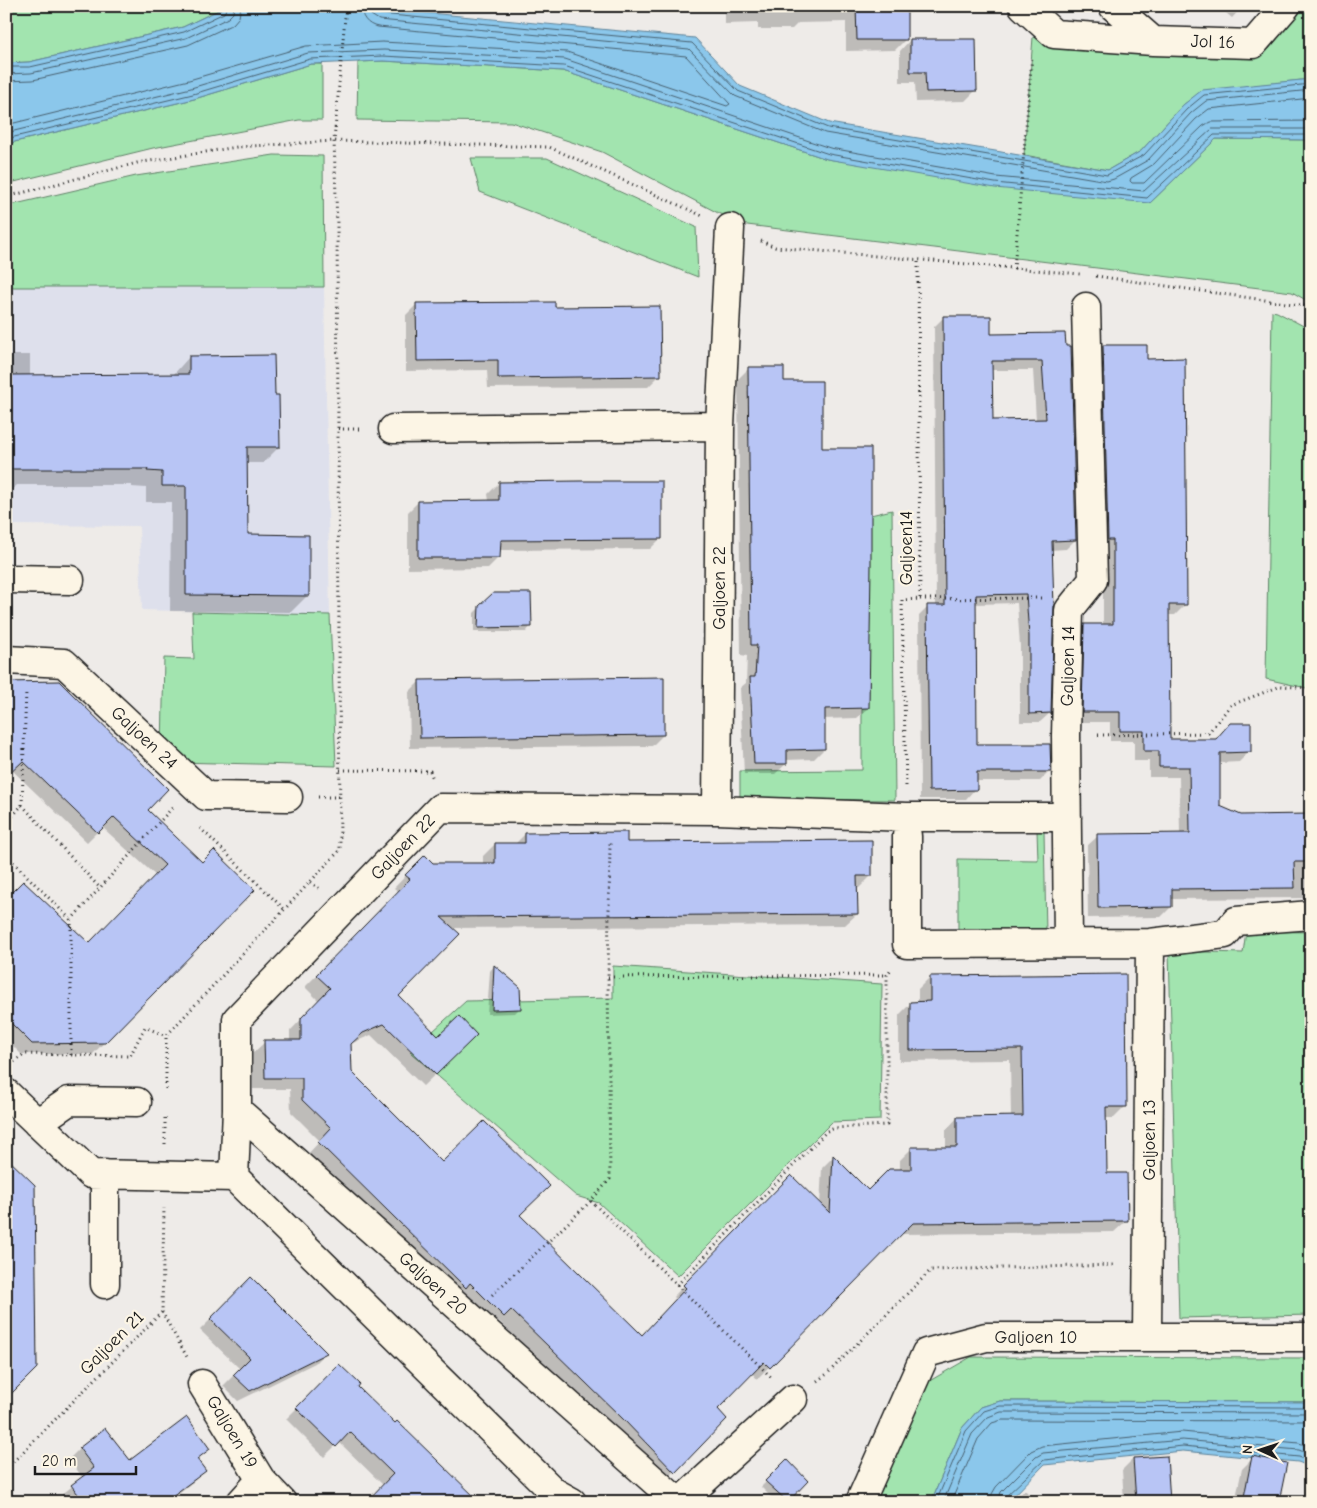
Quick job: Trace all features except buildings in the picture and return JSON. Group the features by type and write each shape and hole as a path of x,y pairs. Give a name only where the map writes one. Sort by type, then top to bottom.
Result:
{"street":[{"path":"1113,6 1153,41"},
{"name":"Jol 16","path":"1028,11 1054,34 1153,41 1253,44 1286,6"},
{"name":"Galjoen 22","path":"717,810 720,426 730,228"},
{"name":"Galjoen 14","path":"1068,943 1066,736 1069,610 1093,580 1086,307"},
{"path":"393,430 720,426"},
{"path":"6,579 70,580"},
{"name":"Galjoen 24","path":"16,660 64,663 206,796 288,797"},
{"name":"Galjoen 22","path":"237,1110 236,1020 440,808 717,810 907,827 1067,817"},
{"path":"907,827 907,944 1150,943 1225,934 1236,921 1311,915"},
{"name":"Galjoen 13","path":"1147,1336 1150,943"},
{"path":"6,1094 91,1174 234,1177 556,1499"},
{"path":"37,1123 69,1101 137,1102"},
{"path":"234,1177 237,1110"},
{"name":"Galjoen 20","path":"237,1110 679,1502 794,1399"},
{"path":"105,1174 105,1284"},
{"name":"Galjoen 10","path":"860,1502 926,1353 986,1337 1311,1337"},
{"name":"Galjoen 19","path":"202,1384 261,1480 282,1502"},
{"name":"Galjoen 19","path":"240,1502 261,1480"}],"path":[{"path":"166,1096 166,1036 340,850 337,224 334,141 346,6"},
{"path":"1014,270 1033,37 1028,11"},
{"path":"6,196 138,163 238,147 334,141 549,147 774,247 1014,270 1088,275 1309,306 1311,301"},
{"name":"Galjoen14","path":"907,827 902,600 920,599 918,260"},
{"path":"920,599 1079,598"},
{"path":"16,660 22,805 100,888"},
{"path":"1066,736 1208,733 1231,705 1281,686 1311,688"},
{"path":"340,770 430,771 440,808"},
{"path":"71,1055 71,920 194,784"},
{"path":"6,824 22,805"},
{"path":"470,1317 591,1201 610,1179 608,977 610,810"},
{"path":"196,824 284,909"},
{"path":"6,855 71,920"},
{"path":"676,1285 827,1131 836,1128 887,1126 887,975 907,944"},
{"path":"608,977 887,975"},
{"path":"12,1064 24,1054 130,1056 145,1027 166,1036"},
{"name":"Galjoen 21","path":"6,1469 162,1312 165,1116"},
{"path":"591,1201 794,1399 826,1374 931,1270 1148,1264"},
{"path":"162,1312 202,1384"}],"shaded area":[{"path":"6,287 324,287 330,615 142,610 139,526 6,525"}],"green space":[{"path":"6,6 227,6 183,27 29,62 6,63"},
{"path":"1304,6 1311,6 1311,79 1202,91 1183,105 1141,151 1108,170 1024,155 1033,37 1055,40 1269,49"},
{"path":"383,61 563,71 827,159 1150,203 1216,139 1311,140 1311,303 1292,292 739,224 602,152 511,122 357,120 358,62"},
{"path":"311,64 322,64 322,120 299,120 153,148 6,184 6,144 194,99"},
{"path":"274,155 323,156 324,287 6,287 6,218 11,205 136,176"},
{"path":"471,158 547,158 696,227 698,277 480,192"},
{"path":"1272,311 1311,330 1311,689 1266,679"},
{"path":"892,510 895,800 740,799 740,771 862,770 862,517"},
{"path":"192,612 330,615 336,766 175,762 162,749 164,658 194,659"},
{"path":"1037,831 1044,831 1046,934 958,936 958,859 1038,860"},
{"path":"1246,931 1311,932 1311,1315 1179,1318 1169,951 1243,953"},
{"path":"613,966 882,984 880,1120 832,1122 678,1276 599,1203 576,1196 410,1052 466,1001 613,998"},
{"path":"971,1357 1311,1358 1311,1402 1000,1401 981,1407 962,1428 931,1502 876,1502 926,1383"}],"water":[{"path":"227,6 354,6 695,38 740,86 829,123 1108,170 1141,151 1183,105 1202,90 1311,79 1311,140 1216,139 1150,203 995,188 827,159 563,71 383,61 311,64 194,99 6,144 6,63 29,62 183,27"},
{"path":"1000,1401 1311,1402 1311,1467 1298,1462 1183,1451 1044,1465 1008,1502 931,1502 962,1428 981,1407"}]}
